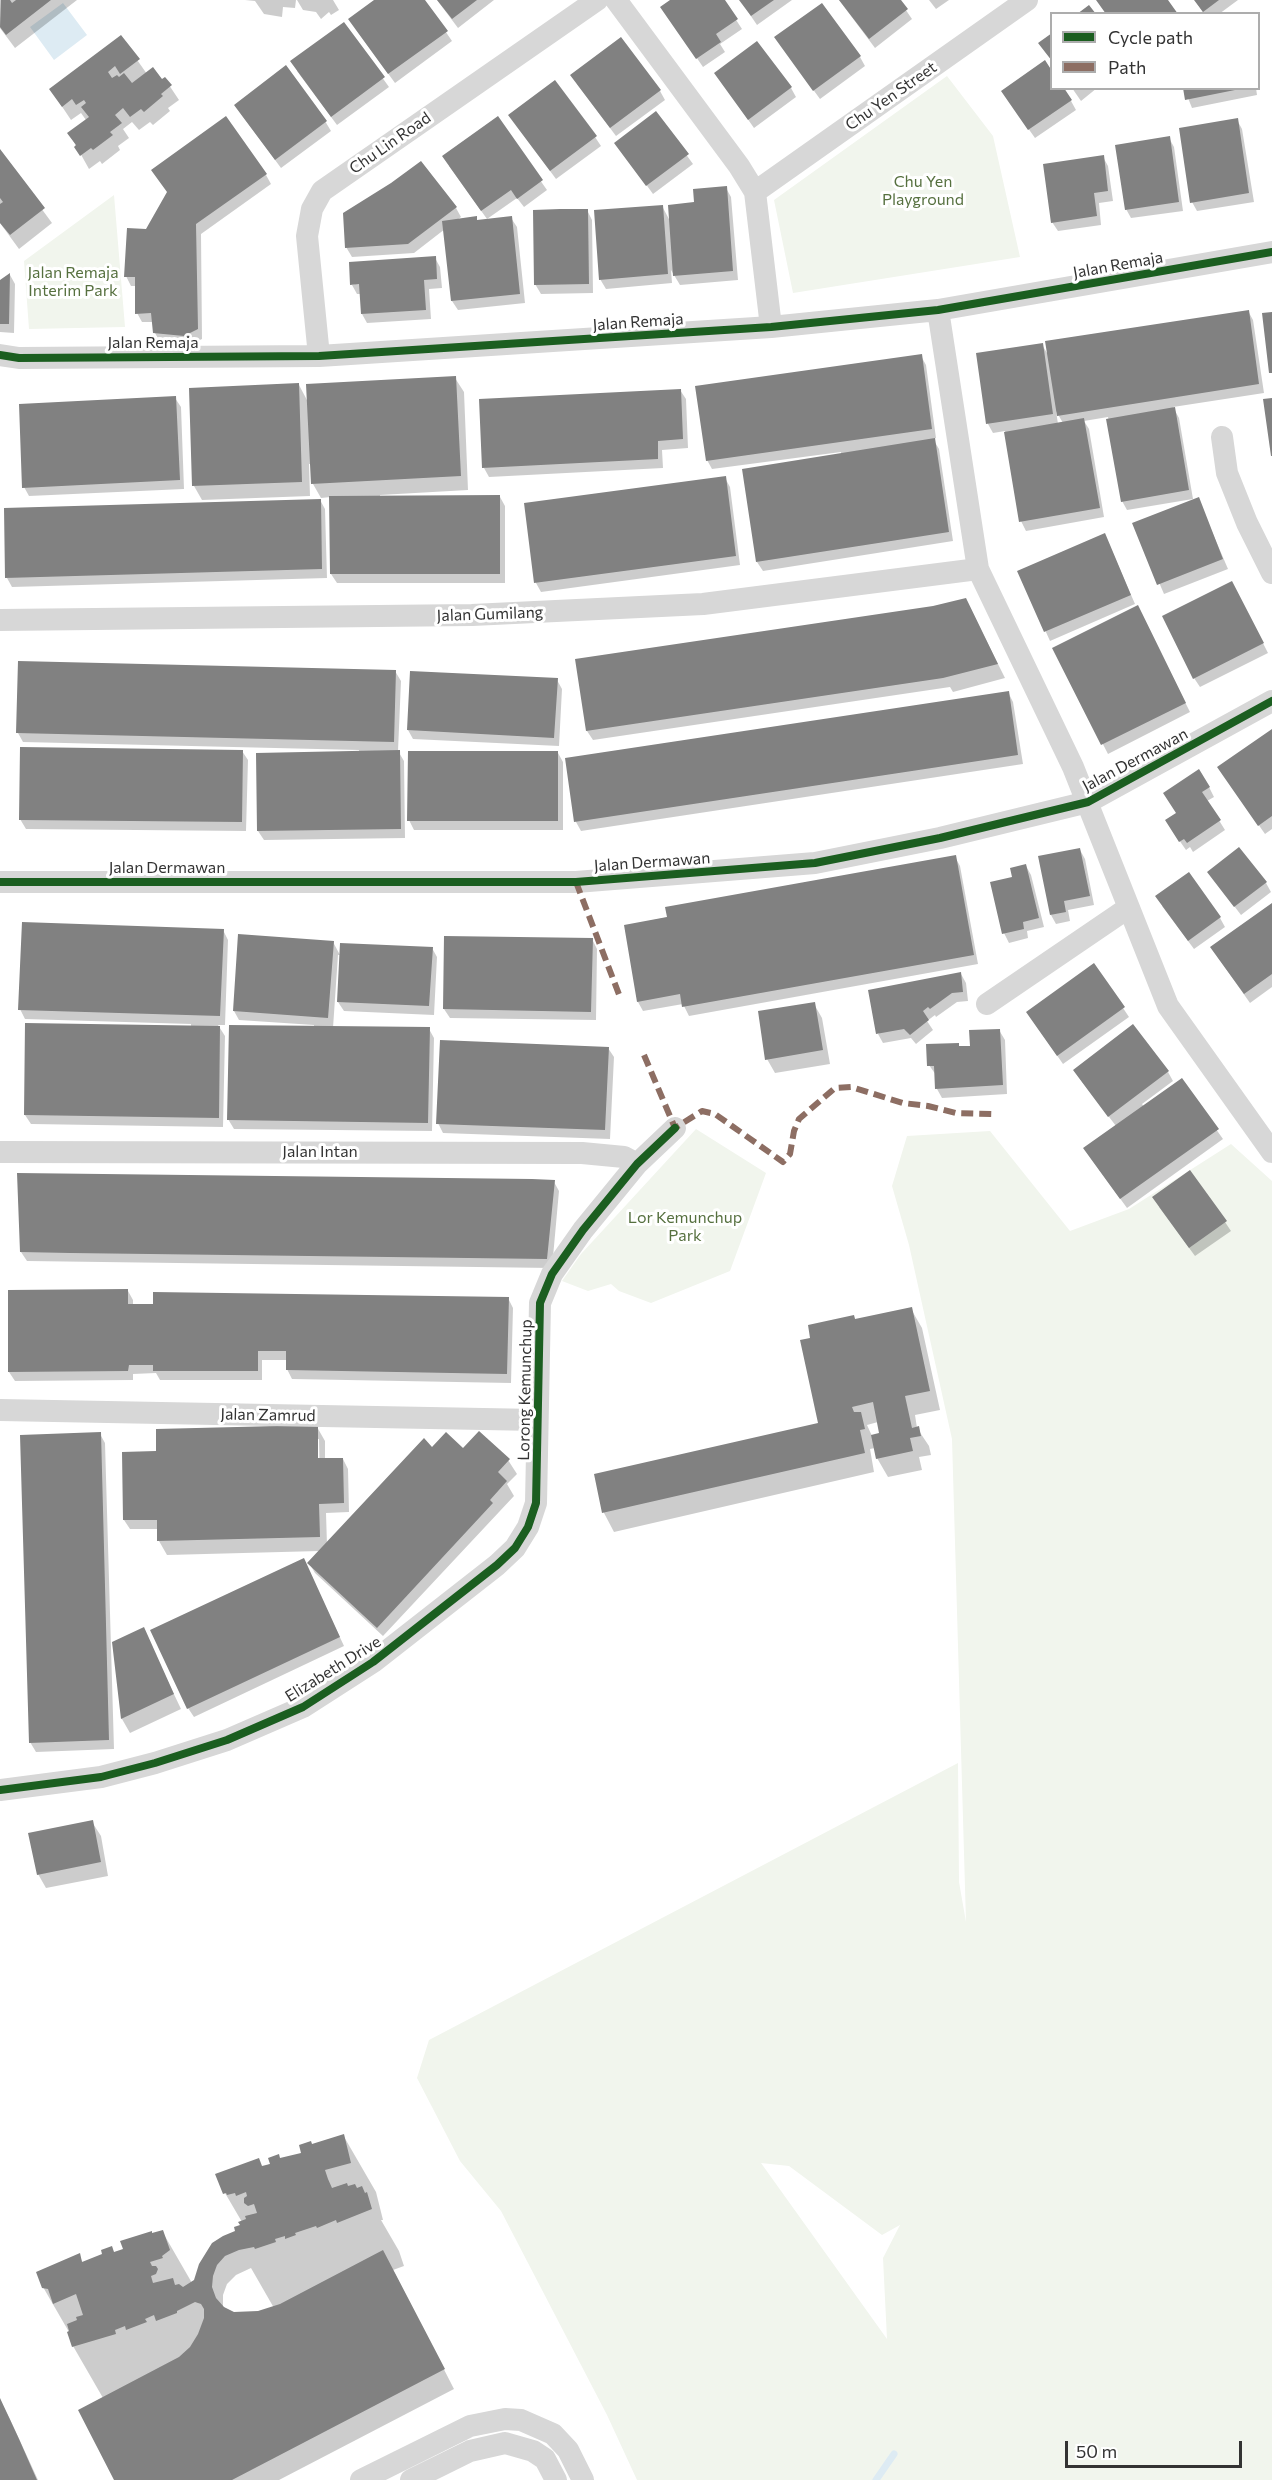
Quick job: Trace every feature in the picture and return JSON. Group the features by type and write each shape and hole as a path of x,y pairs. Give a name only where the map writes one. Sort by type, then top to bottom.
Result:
{"street":[{"name":"Chu Lin Road","path":"319,356 308,236 312,209 322,191 597,0"},
{"path":"616,0 740,166 754,192 771,327"},
{"name":"Chu Yen Street","path":"754,192 1027,0"},
{"name":"Jalan Remaja","path":"0,355 20,358 319,356 771,327 938,310 1272,252"},
{"name":"Jalan Dermawan","path":"938,310 978,569 1088,802 1168,1006 1272,1152"},
{"path":"1222,437 1227,473 1247,523 1272,573"},
{"name":"Jalan Gumilang","path":"0,620 472,615 703,604 978,569"},
{"name":"Jalan Dermawan","path":"0,882 576,882 815,863 940,838 1088,802 1272,701"},
{"path":"987,1004 1128,908"},
{"name":"Lorong Kemunchup","path":"536,1484 540,1302 552,1274 566,1254 637,1164 675,1128"},
{"name":"Jalan Intan","path":"0,1152 582,1153 624,1157 637,1164"},
{"name":"Jalan Zamrud","path":"0,1410 537,1420"},
{"name":"Elizabeth Drive","path":"0,1790 101,1777 155,1763 227,1740 303,1707 373,1662 497,1565 515,1548 528,1527 536,1503 536,1484"},
{"path":"361,2480 470,2426 505,2419 521,2421 553,2434 568,2450 584,2480"},
{"path":"411,2480 470,2451 505,2444 527,2449 545,2459 556,2480"}],"green space":[{"name":"Chu Yen Playground","path":"947,76 993,136 1020,257 793,293 774,200"},
{"name":"Jalan Remaja Interim Park","path":"114,195 125,327 29,329 24,261"},
{"name":"Lor Kemunchup Park","path":"696,1129 766,1173 730,1271 651,1303 619,1291 611,1284 588,1291 562,1281 581,1254"},
{"path":"990,1131 1070,1231 1129,1209 1231,1144 1272,1181 1272,2480 637,2480 607,2415 501,2211 460,2161 417,2078 429,2040 958,1763 959,1882 966,1922 952,1439 909,1245 892,1186 907,1136","holes":["761,2163 789,2166 882,2235 900,2225 883,2258 887,2339"]}],"shaded area":[{"path":"63,3 87,35 54,60 30,27"}],"building":[{"path":"1,0 10,0 12,3 16,0 51,0 6,35 0,27"},
{"path":"374,0 425,0 448,31 388,74 348,19"},
{"path":"437,0 477,0 452,19"},
{"path":"670,0 725,0 738,19 716,34 721,42 696,59 660,7"},
{"path":"739,0 774,0 751,16"},
{"path":"839,0 901,0 908,9 869,39"},
{"path":"1096,0 1168,0 1177,12 1105,12"},
{"path":"1194,0 1219,0 1203,12"},
{"path":"822,3 861,56 813,91 774,37"},
{"path":"1089,5 1094,12 1080,12"},
{"path":"344,22 385,77 331,117 290,61"},
{"path":"1050,34 1050,58 1038,43"},
{"path":"121,35 140,59 120,74 115,66 108,72 112,78 124,73 132,83 153,67 162,79 165,77 172,85 144,112 141,109 130,117 123,108 115,115 122,123 110,132 113,135 93,150 91,148 80,156 74,147 76,145 67,133 89,117 81,107 86,103 84,100 76,105 72,99 62,107 49,89"},
{"path":"621,37 661,90 610,128 570,75"},
{"path":"757,41 792,87 748,120 714,73"},
{"path":"1045,60 1050,68 1050,90 1065,90 1072,100 1028,130 1001,91"},
{"path":"286,65 327,121 275,160 234,105"},
{"path":"555,80 597,136 550,171 508,115"},
{"path":"1183,90 1235,90 1185,100"},
{"path":"656,111 689,154 646,186 614,143"},
{"path":"226,116 267,174 196,224 198,329 184,336 153,333 151,313 135,314 135,277 124,277 127,228 146,229 167,192 151,170"},
{"path":"498,116 543,180 517,199 511,190 481,211 442,156"},
{"path":"1238,118 1249,193 1190,203 1179,128"},
{"path":"1170,136 1179,202 1125,210 1115,145"},
{"path":"0,149 45,208 10,235 0,223 0,204 3,202 0,198"},
{"path":"1104,155 1108,191 1094,193 1097,216 1051,223 1043,164"},
{"path":"421,161 457,207 408,244 345,248 343,213"},
{"path":"727,186 733,271 673,276 668,205 694,202 693,189"},
{"path":"663,205 668,274 599,280 594,210"},
{"path":"588,209 589,284 534,285 533,210"},
{"path":"477,216 477,220 512,216 520,294 451,301 442,221"},
{"path":"436,256 437,279 424,280 426,310 361,314 359,284 350,285 349,262"},
{"path":"10,273 9,324 0,324 0,280"},
{"path":"1249,310 1259,384 1057,416 1045,341"},
{"path":"1272,312 1272,373 1269,373 1262,313"},
{"path":"1043,343 1053,414 986,424 976,353"},
{"path":"922,354 932,429 706,461 695,386"},
{"path":"456,376 461,476 311,484 306,384"},
{"path":"299,383 302,482 192,486 189,388"},
{"path":"681,389 683,439 658,441 658,459 482,468 479,399"},
{"path":"176,396 180,480 22,488 19,404"},
{"path":"1272,398 1272,456 1271,456 1263,399"},
{"path":"1175,407 1189,490 1121,502 1106,419"},
{"path":"1084,418 1100,508 1019,522 1004,432"},
{"path":"935,438 949,532 756,562 742,469"},
{"path":"726,476 736,556 534,583 524,503"},
{"path":"500,495 500,574 330,574 329,496"},
{"path":"1199,497 1223,559 1157,585 1132,523"},
{"path":"321,499 322,569 5,578 4,508"},
{"path":"1105,533 1131,595 1044,632 1017,571"},
{"path":"1232,581 1264,643 1193,679 1162,616"},
{"path":"966,598 998,664 943,678 586,731 575,659 933,606"},
{"path":"1138,605 1186,703 1101,745 1052,648"},
{"path":"18,661 396,670 394,742 16,733"},
{"path":"410,671 558,678 554,738 407,730"},
{"path":"1009,691 1018,755 574,822 565,758"},
{"path":"1272,729 1272,816 1258,826 1217,767"},
{"path":"20,747 243,750 242,822 19,820"},
{"path":"400,750 401,829 257,831 256,753"},
{"path":"408,751 558,751 558,821 407,821"},
{"path":"1199,769 1210,787 1202,792 1221,820 1187,843 1184,839 1179,842 1165,820 1176,813 1163,793"},
{"path":"1239,847 1267,882 1234,907 1207,872"},
{"path":"1080,848 1090,896 1064,901 1066,912 1050,915 1038,856"},
{"path":"956,855 974,955 682,1007 680,994 637,1002 624,925 667,917 665,907"},
{"path":"1026,864 1039,918 1023,922 1024,929 1002,934 990,882 1012,877 1010,868"},
{"path":"1189,872 1221,917 1188,941 1155,896"},
{"path":"1272,903 1272,974 1244,994 1210,947"},
{"path":"22,922 224,929 220,1016 18,1010"},
{"path":"238,934 334,941 328,1018 233,1011"},
{"path":"444,936 593,938 591,1012 443,1009"},
{"path":"340,943 433,947 429,1006 337,1002"},
{"path":"1094,963 1125,1007 1057,1056 1026,1012"},
{"path":"961,972 963,992 952,993 930,1009 928,1007 923,1011 929,1020 910,1035 904,1029 876,1034 868,990"},
{"path":"815,1002 823,1050 765,1060 758,1011"},
{"path":"25,1023 220,1026 219,1118 24,1115"},
{"path":"1133,1024 1169,1071 1108,1117 1073,1070"},
{"path":"229,1025 430,1027 428,1123 227,1120"},
{"path":"1000,1029 1003,1085 935,1089 934,1066 927,1066 926,1044 959,1043 959,1046 970,1046 969,1030"},
{"path":"440,1040 609,1047 605,1130 436,1124"},
{"path":"1182,1078 1219,1129 1120,1199 1083,1148"},
{"path":"1190,1170 1227,1221 1189,1248 1152,1197"},
{"path":"17,1173 555,1180 547,1259 70,1253 20,1252"},
{"path":"128,1289 128,1304 153,1304 153,1292 509,1297 507,1374 286,1370 286,1351 258,1351 258,1371 153,1371 153,1365 129,1365 128,1371 8,1372 8,1290"},
{"path":"912,1307 930,1391 905,1396 912,1428 919,1426 921,1436 910,1438 913,1451 876,1459 871,1435 879,1433 873,1402 852,1407 854,1412 861,1412 865,1429 860,1430 865,1453 602,1513 594,1474 818,1423 800,1340 810,1338 808,1325 854,1315 855,1319"},
{"path":"318,1425 318,1458 343,1458 344,1503 319,1504 320,1537 157,1541 157,1520 123,1520 122,1452 156,1451 156,1429"},
{"path":"479,1431 510,1459 498,1472 507,1481 490,1500 493,1503 377,1628 307,1563 424,1438 432,1447 446,1432 463,1448"},
{"path":"101,1432 109,1740 29,1743 20,1435"},
{"path":"304,1558 340,1637 187,1709 150,1630"},
{"path":"144,1627 174,1694 121,1719 112,1642"},
{"path":"93,1820 101,1862 37,1875 28,1833"},
{"path":"344,2134 351,2163 325,2170 328,2179 332,2188 347,2183 348,2186 355,2184 357,2188 362,2186 365,2193 367,2192 372,2209 337,2223 336,2220 317,2228 316,2226 295,2233 296,2235 285,2239 285,2236 275,2239 276,2242 255,2249 254,2247 239,2250 225,2256 217,2265 213,2276 212,2287 216,2298 224,2307 234,2312 258,2311 280,2304 383,2250 445,2369 232,2480 114,2480 78,2410 179,2357 190,2347 198,2334 204,2318 204,2309 201,2304 195,2302 177,2313 156,2321 154,2315 145,2319 147,2322 126,2330 125,2326 115,2330 116,2334 72,2347 67,2324 83,2315 76,2294 53,2304 48,2289 42,2288 36,2272 80,2253 82,2262 102,2254 101,2250 112,2246 114,2252 123,2249 120,2241 163,2230 170,2250 162,2256 163,2258 150,2262 158,2269 156,2274 151,2276 153,2283 173,2278 175,2285 179,2284 183,2287 194,2280 199,2264 212,2243 235,2231 234,2227 240,2225 238,2222 246,2219 245,2216 257,2213 254,2204 248,2206 244,2203 246,2192 236,2196 235,2193 223,2194 215,2174 259,2158 262,2166 270,2164 268,2158 279,2154 280,2158 301,2153 299,2145 311,2141 312,2144"},
{"path":"0,2398 19,2439 37,2480 0,2480"}],"waterway":[{"path":"876,2480 894,2454"}],"marked path":[{"path":"576,882 620,997"},
{"path":"644,1055 675,1128 702,1111 715,1114 783,1162 790,1154 794,1131 799,1119 835,1088 851,1087 903,1103 956,1113 993,1114"}],"cycle path":[{"path":"0,355 19,358 319,356 771,327 938,310 1272,252"},
{"path":"0,882 576,882 815,863 940,838 1088,802 1272,701"},
{"path":"0,1790 101,1777 155,1763 227,1740 303,1707 373,1662 497,1565 515,1548 528,1527 536,1503 540,1303 552,1274 583,1230 637,1164 675,1128"}]}
